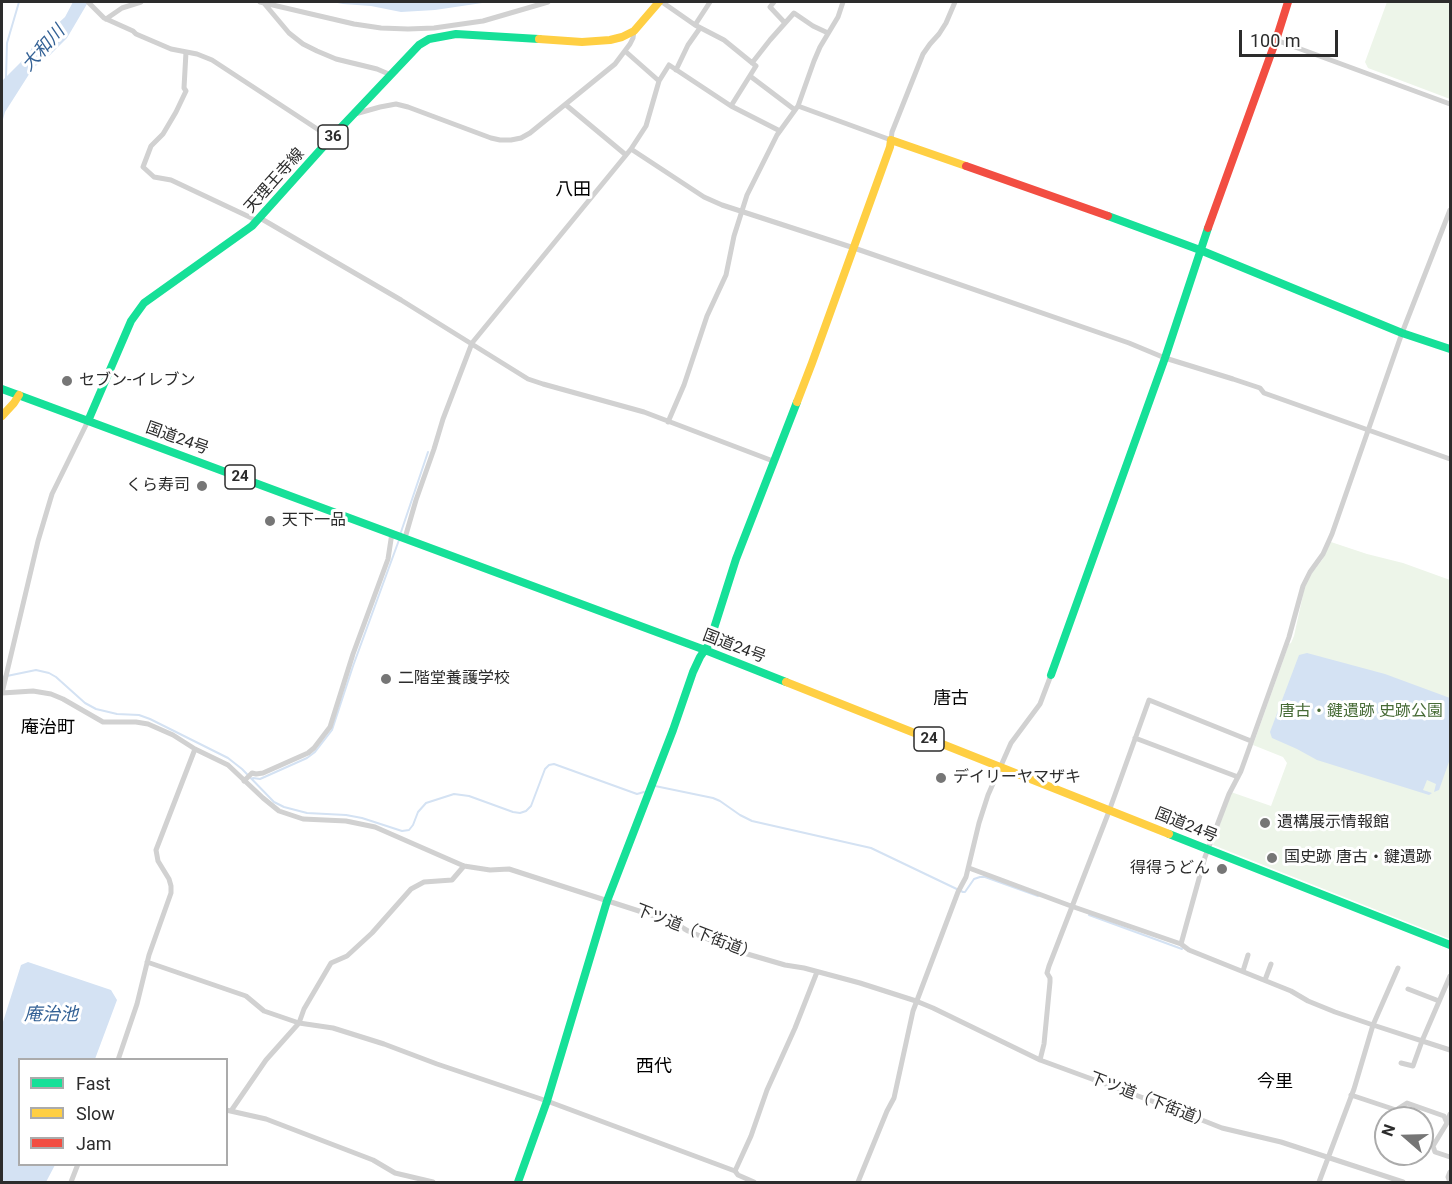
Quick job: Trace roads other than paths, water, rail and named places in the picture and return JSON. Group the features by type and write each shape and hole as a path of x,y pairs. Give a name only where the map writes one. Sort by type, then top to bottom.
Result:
{"main road":[{"path":"634,31 661,2"},
{"path":"1051,675 1165,358 1200,250 1288,2"},
{"name":"天理王寺線","path":"88,421 131,321 144,303 259,220 353,115 420,45 429,39 456,34 582,42 610,40 634,31"},
{"path":"518,1182 547,1101 618,868 673,730 693,672 712,637 736,559 800,396 891,140 1107,215 1200,250 1402,333 1450,349"},
{"name":"国道24号","path":"2,389 705,650 1450,945"},
{"path":"2,416 19,395"}],"street":[{"path":"88,2 105,18 145,38 171,49 197,54 212,60 332,138"},
{"path":"105,18 122,8 141,2"},
{"path":"261,2 354,24 408,29 483,21 548,2"},
{"path":"261,2 303,44 336,59 377,69 391,75"},
{"path":"661,2 698,27 724,40 756,66 731,105"},
{"path":"676,70 710,2"},
{"path":"774,2 770,7 785,23"},
{"path":"668,422 684,386 707,316 726,275 741,211 751,186 780,131 797,108 814,61 838,17 843,2"},
{"path":"750,76 797,108 891,140 922,54 946,23 955,2"},
{"path":"752,63 794,13 813,27 828,33"},
{"path":"353,115 396,105 408,107 491,138 511,140 530,134 615,64 633,38 634,31"},
{"path":"1276,40 1450,104"},
{"path":"625,51 659,81"},
{"path":"186,52 184,88 186,91 163,134 151,146 143,167 154,177 171,180 259,220 536,382 631,408 773,461"},
{"path":"405,538 443,419 472,343 631,149 646,126 659,81 669,65 731,105 780,131"},
{"path":"566,105 626,155"},
{"path":"631,149 704,197 722,205 854,248 1129,343 1165,358 1260,388 1264,393 1450,459"},
{"path":"1182,944 1208,850 1229,794 1238,777 1291,630 1303,585 1323,554 1332,534 1402,333 1450,210"},
{"path":"2,693 38,541 52,494 88,421"},
{"path":"244,781 252,773 263,773 301,757 314,748 330,727 353,654 388,559 392,533"},
{"path":"858,1182 894,1098 916,1001 969,868 988,795 1011,743 1040,704 1051,675"},
{"name":"下ツ道（下街道）","path":"2,693 33,691 51,694 103,722 148,724 228,765 279,811 303,819 346,821 375,827 464,866 490,870 510,869 673,922 688,932 737,951 860,983 916,1001 1040,1060 1222,1128 1281,1142 1403,1182"},
{"path":"1040,1060 1044,1044 1050,982 1047,973 1149,700 1251,741"},
{"path":"1135,738 1238,777"},
{"path":"118,1058 137,1004 147,962 171,893 169,879 158,861 156,850 195,749"},
{"path":"433,1182 395,1173 373,1160 266,1119 229,1110 266,1060 298,1023 331,963 347,956 372,933 411,889 424,882 452,880 464,866"},
{"path":"969,868 1070,909 1182,944 1189,950 1299,994 1308,1001 1450,1050"},
{"path":"1243,971 1248,955"},
{"path":"147,962 246,996 264,1011 298,1023 333,1028 374,1041 547,1101 735,1171 738,1175 754,1182"},
{"path":"1265,980 1271,964"},
{"path":"1320,1182 1352,1095 1373,1025 1398,968"},
{"path":"735,1171 817,972"},
{"path":"1401,1063 1413,1066 1450,976"},
{"path":"1408,989 1439,1001"},
{"path":"1352,1095 1396,1110 1407,1103 1444,1116 1448,1123"},
{"path":"1450,1114 1448,1123 1434,1146 1435,1152 1450,1157"},
{"path":"71,1182 77,1166"},
{"path":"1450,1172 1448,1177 1450,1182"}],"water":[{"name":"大和川","path":"73,2 90,2 67,38 33,68 5,112 2,123 2,81 22,61 27,59 32,47 65,17"},
{"path":"332,2 489,2 435,10 401,12"},
{"path":"1307,653 1385,674 1450,698 1450,759 1439,790 1434,792 1436,784 1427,780 1423,790 1432,793 1429,795 1317,760 1272,738 1270,732 1299,655"},
{"name":"庵治池","path":"28,962 111,990 117,1000 95,1058 18,1058 18,1166 54,1166 46,1182 2,1182 2,1025 21,965"}],"waterway":[{"path":"6,78 7,43 19,2"},
{"path":"400,535 428,452"},
{"path":"253,778 260,779 307,758 315,752 332,730 399,540"},
{"path":"2,677 36,670 49,673 85,703 96,709 117,714 139,715 150,719 228,758 274,802 284,807 307,813 362,818 402,831 409,830 418,812 426,803 454,794 469,796 513,812 526,811 531,806 545,769 554,764 637,794 644,792"},
{"path":"655,786 713,798 752,821 871,848 963,892 974,879 985,877 1038,896"},
{"path":"1089,915 1182,949"}],"place":[{"name":"セブン-イレブン","path":"67,381"},
{"name":"くら寿司","path":"202,486"},
{"name":"天下一品","path":"270,521"},
{"name":"二階堂養護学校","path":"386,679"},
{"name":"デイリーヤマザキ","path":"941,778"},
{"name":"遺構展示情報館","path":"1265,823"},
{"name":"国史跡 唐古・鍵遺跡","path":"1272,858"},
{"name":"得得うどん","path":"1222,869"}],"district":[{"name":"八田","path":"573,190"},
{"name":"唐古","path":"951,699"},
{"name":"庵治町","path":"48,728"},
{"name":"西代","path":"654,1067"},
{"name":"今里","path":"1275,1082"}],"park label":[{"name":"唐古・鍵遺跡 史跡公園","path":"1361,712"}]}
